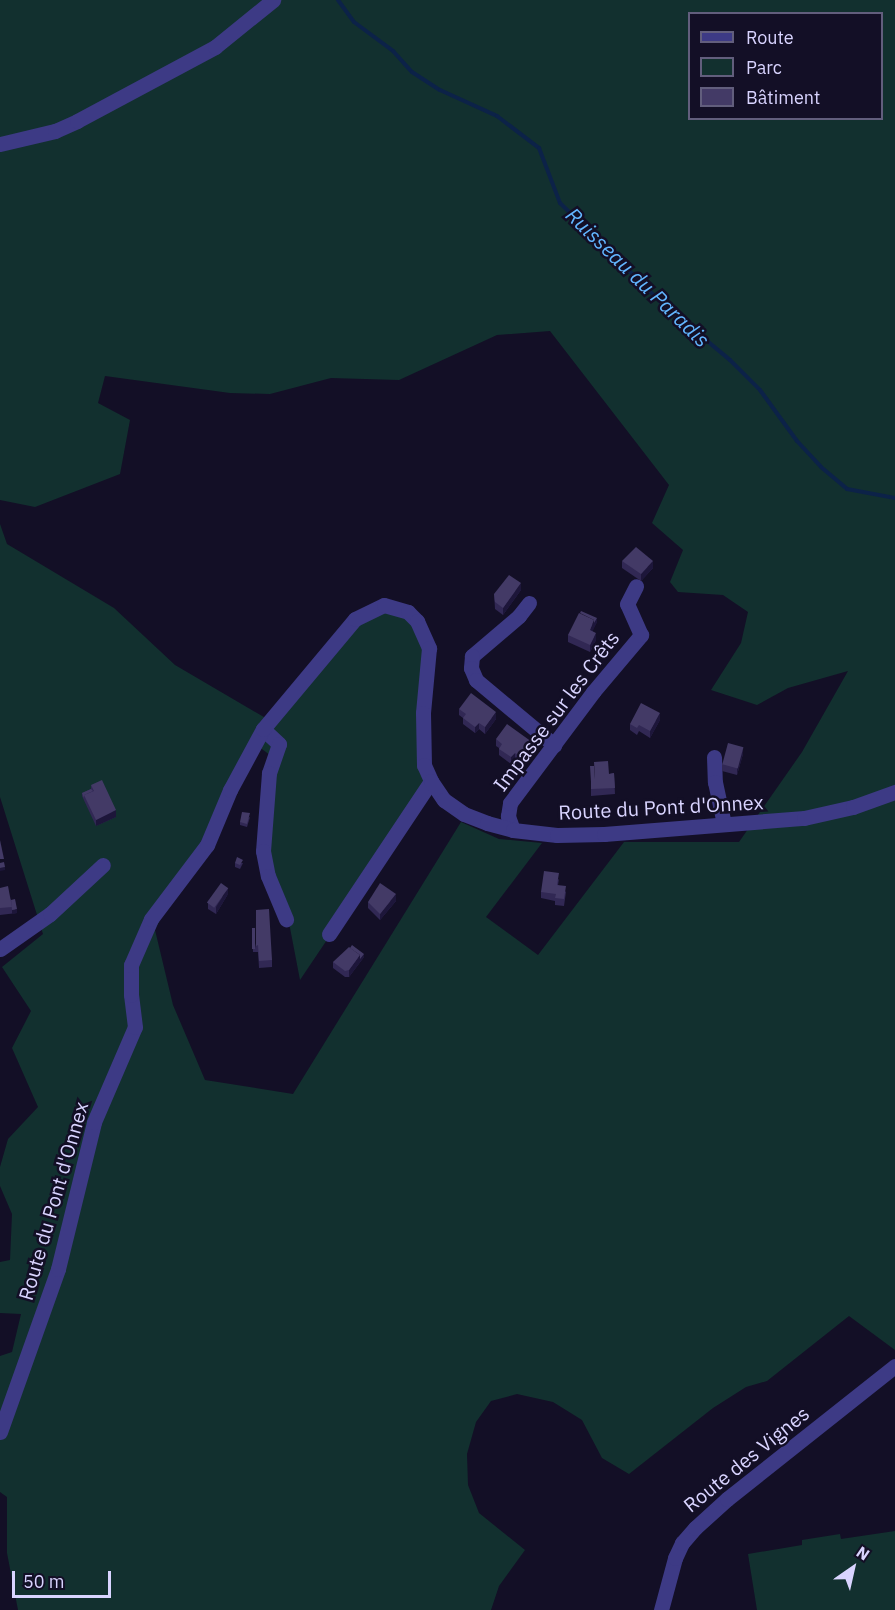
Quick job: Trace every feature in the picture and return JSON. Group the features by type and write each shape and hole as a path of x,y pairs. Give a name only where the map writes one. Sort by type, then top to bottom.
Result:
{"street":[{"path":"0,144 55,130 77,121 215,47 247,24 273,0"},
{"name":"Impasse sur les Crêts","path":"513,831 508,816 510,803 640,635 627,604 636,586"},
{"path":"529,603 519,616 472,656 471,668 476,680 554,745"},
{"name":"Route du Pont d'Onnex","path":"0,1432 58,1269 94,1122 135,1027 130,996 130,964 151,920 207,845 230,790 263,729 356,619 384,605 398,607 417,621 429,648 423,740 424,765 431,781 444,800 464,814 513,831 557,835 604,834 825,814 895,792"},
{"path":"263,729 279,744 269,773 263,851 268,876 286,919"},
{"path":"714,757 715,782 724,824"},
{"path":"329,934 431,781"},
{"path":"0,949 50,914 103,865"},
{"name":"Route des Vignes","path":"661,1610 675,1558 695,1528 727,1498 895,1366"}],"green space":[{"path":"0,0 895,0 895,1350 849,1316 767,1381 746,1387 713,1408 629,1474 602,1458 582,1420 553,1402 517,1394 491,1401 476,1422 467,1454 468,1485 479,1513 525,1550 499,1586 491,1610 18,1610 7,1553 7,1497 0,1492 0,1356 12,1352 21,1314 0,1313 0,1262 10,1260 12,1214 0,1186 0,1167 8,1139 38,1107 12,1048 31,1011 2,967 43,934 0,797 0,524 7,544 114,608 175,665 269,720 345,629 398,607 424,632 423,797 300,980 286,907 267,865 270,755 255,744 172,895 155,930 173,1005 205,1080 293,1094 461,822 499,839 542,843 486,917 538,955 624,842 739,842 802,752 848,671 788,688 757,705 711,690 741,643 748,612 723,595 678,592 670,582 683,550 652,523 669,485 550,331 497,335 399,380 331,378 270,394 230,393 105,376 98,403 130,420 120,474 35,507 0,500"},
{"path":"895,1531 895,1610 757,1610 748,1554 802,1545 802,1540 840,1534 841,1539"}],"building":[{"path":"636,547 653,561 641,574 622,561"},
{"path":"509,575 521,583 503,608 495,602 494,594"},
{"path":"581,611 597,618 594,623 594,620 580,613"},
{"path":"579,613 594,620 590,630 596,633 590,645 568,635"},
{"path":"471,693 496,712 485,727 479,723 475,727 463,718 466,714 459,709"},
{"path":"641,703 660,713 650,731 639,725 637,728 630,724"},
{"path":"507,724 532,742 521,757 515,753 511,757 499,749 502,744 496,739"},
{"path":"728,743 743,747 738,768 722,764"},
{"path":"608,761 609,774 614,773 615,788 591,789 591,779 595,779 594,762"},
{"path":"590,766 594,766 595,779 591,779 591,782"},
{"path":"102,780 116,810 96,820 84,795 94,791 91,785"},
{"path":"91,789 93,791 84,795 84,798 82,793"},
{"path":"242,812 250,813 247,824 240,822"},
{"path":"0,840 4,859 0,859"},
{"path":"237,857 243,860 240,865 235,863"},
{"path":"4,862 5,867 0,868 0,863"},
{"path":"544,871 559,873 557,885 566,886 564,899 555,898 556,894 541,892"},
{"path":"221,883 228,888 214,908 207,902"},
{"path":"380,883 396,894 380,914 368,902"},
{"path":"8,886 12,907 0,908 0,888"},
{"path":"15,899 17,909 12,910 11,900"},
{"path":"269,909 272,960 259,961 258,945 256,946 256,910"},
{"path":"252,928 255,928 255,949 252,949"},
{"path":"352,945 364,954 360,959 360,955 350,948"},
{"path":"349,947 360,955 349,970 345,971 333,962"}],"waterway":[{"name":"Ruisseau du Paradis","path":"338,0 354,22 393,51 412,72 440,90 497,116 539,148 560,203 666,307 730,360 760,390 797,441 821,467 847,489 895,498"}]}
